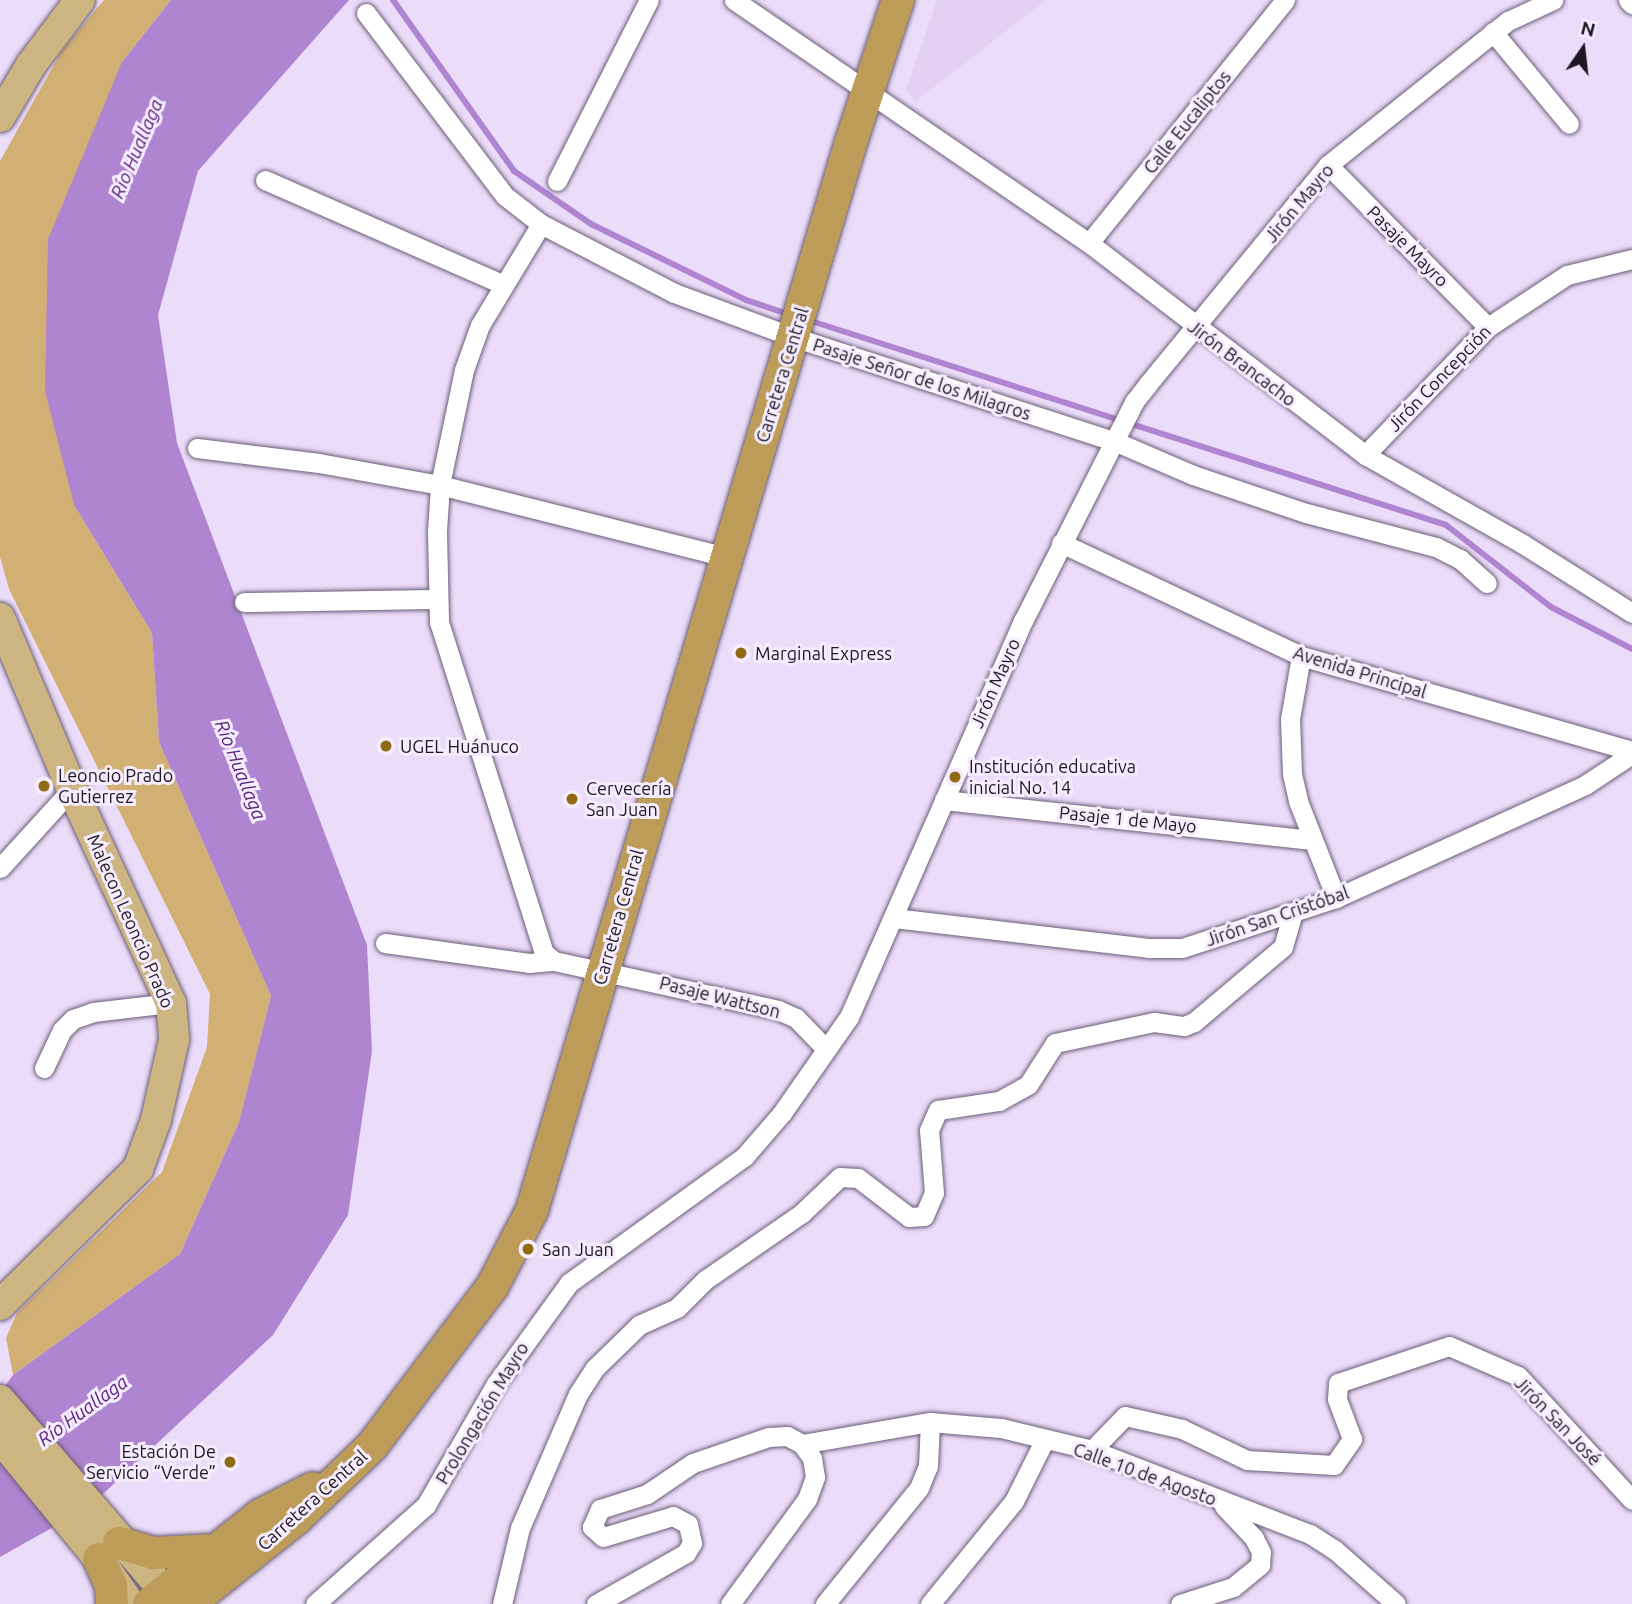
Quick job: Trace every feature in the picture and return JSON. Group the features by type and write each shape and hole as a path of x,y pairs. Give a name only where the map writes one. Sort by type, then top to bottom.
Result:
{"highway":[{"name":"Carretera Central","path":"167,1601 296,1519 351,1468 492,1287 532,1210 561,1126 602,968 867,91 898,0"},
{"path":"167,1601 216,1550 260,1515 351,1468"},
{"path":"112,1604 103,1544 153,1553 216,1550"}],"main road":[{"path":"0,117 31,65 80,0"},
{"name":"Malecon Leoncio Prado","path":"0,618 72,789 171,1003 174,1040 156,1120 138,1168 0,1305"},
{"path":"0,1400 103,1544 130,1604"},
{"path":"0,1438 103,1544 167,1601"}],"street":[{"path":"557,181 649,0"},
{"name":"Jirón Brancacho","path":"734,0 1089,243 1195,328 1365,454 1524,544 1632,613"},
{"name":"Calle Eucaliptos","path":"1089,243 1285,0"},
{"name":"Jirón Mayro","path":"826,1049 849,1017 1061,543 1134,402 1328,165 1493,33 1553,0"},
{"path":"1628,0 1632,4"},
{"name":"Pasaje Señor de los Milagros","path":"366,13 505,196 541,224 674,293 1116,438 1193,475 1306,513 1436,547 1460,559 1487,583"},
{"path":"1493,33 1569,124"},
{"name":"Pasaje Mayro","path":"1328,165 1488,327"},
{"path":"265,180 504,285"},
{"path":"541,224 480,325 464,370 440,485 438,599 439,622 544,953 554,961"},
{"name":"Jirón Concepción","path":"1365,454 1488,327 1567,275 1632,259"},
{"path":"197,447 440,485 726,557"},
{"name":"Avenida Principal","path":"1061,543 1301,656 1632,753"},
{"path":"244,602 438,599"},
{"path":"1301,656 1290,719 1292,774 1312,840 1336,898"},
{"name":"Jirón San Cristóbal","path":"894,918 1167,950 1292,915 1336,898 1585,785 1632,753"},
{"path":"0,867 72,789"},
{"name":"Pasaje 1 de Mayo","path":"944,800 1312,840"},
{"path":"502,1604 520,1528 578,1394 595,1368 639,1325 677,1308 705,1280 802,1213 840,1177 858,1178 909,1217 924,1216 934,1193 929,1130 937,1111 999,1101 1028,1085 1055,1043 1154,1022 1185,1026 1194,1022 1283,947 1292,915"},
{"name":"Pasaje Wattson","path":"385,943 529,963 554,961 602,968 778,1010 796,1018 826,1049"},
{"path":"44,1068 62,1030 73,1019 93,1012 171,1003"},
{"name":"Prolongación Mayro","path":"315,1604 426,1505 496,1384 569,1283 744,1157 782,1113 826,1049"},
{"name":"Jirón San José","path":"1092,1450 1118,1418 1133,1417 1182,1429 1247,1460 1334,1465 1352,1439 1337,1399 1338,1383 1449,1346 1518,1376 1631,1494"},
{"path":"825,1604 919,1488 928,1466 930,1422"},
{"name":"Calle 10 de Agosto","path":"596,1604 686,1553 692,1543 688,1524 673,1516 603,1537 592,1527 600,1509 647,1494 693,1463 768,1437 787,1436 802,1444 930,1422 1001,1428 1044,1441 1092,1450 1310,1534 1335,1550 1396,1604"},
{"path":"930,1604 1014,1501 1044,1441"},
{"path":"730,1604 807,1499 815,1477 812,1458 802,1444"},
{"path":"1180,1604 1233,1587 1260,1565 1261,1552 1254,1538 1218,1500"}],"shaded area":[{"path":"104,0 171,0 122,62 74,505 152,633 159,742 271,996 239,1122 180,1254 13,1375 6,1338 17,1313 162,1172 207,1047 210,994 9,589 0,557 0,161 63,49"},
{"path":"937,0 1046,0 916,101 906,90"}],"water":[{"name":"Río Huallaga","path":"171,0 349,0 198,171 158,315 177,443 367,945 372,1051 348,1215 273,1335 89,1507 0,1557 0,1393 13,1375 180,1254 239,1122 271,996 159,742 152,633 74,505 45,391 48,239 122,62"}],"waterway":[{"path":"393,0 514,171 591,224 746,300 791,315"},
{"path":"808,320 1446,525 1551,607 1632,649"}],"place":[{"name":"Marginal Express","path":"741,653"},
{"name":"UGEL Huánuco","path":"386,746"},
{"name":"Institución educativa inicial No. 14","path":"955,777"},
{"name":"Leoncio Prado Gutierrez","path":"44,786"},
{"name":"Cervecería San Juan","path":"572,799"},
{"name":"San Juan","path":"528,1249"},
{"name":"Estación De Servicio “Verde”","path":"230,1462"}]}
